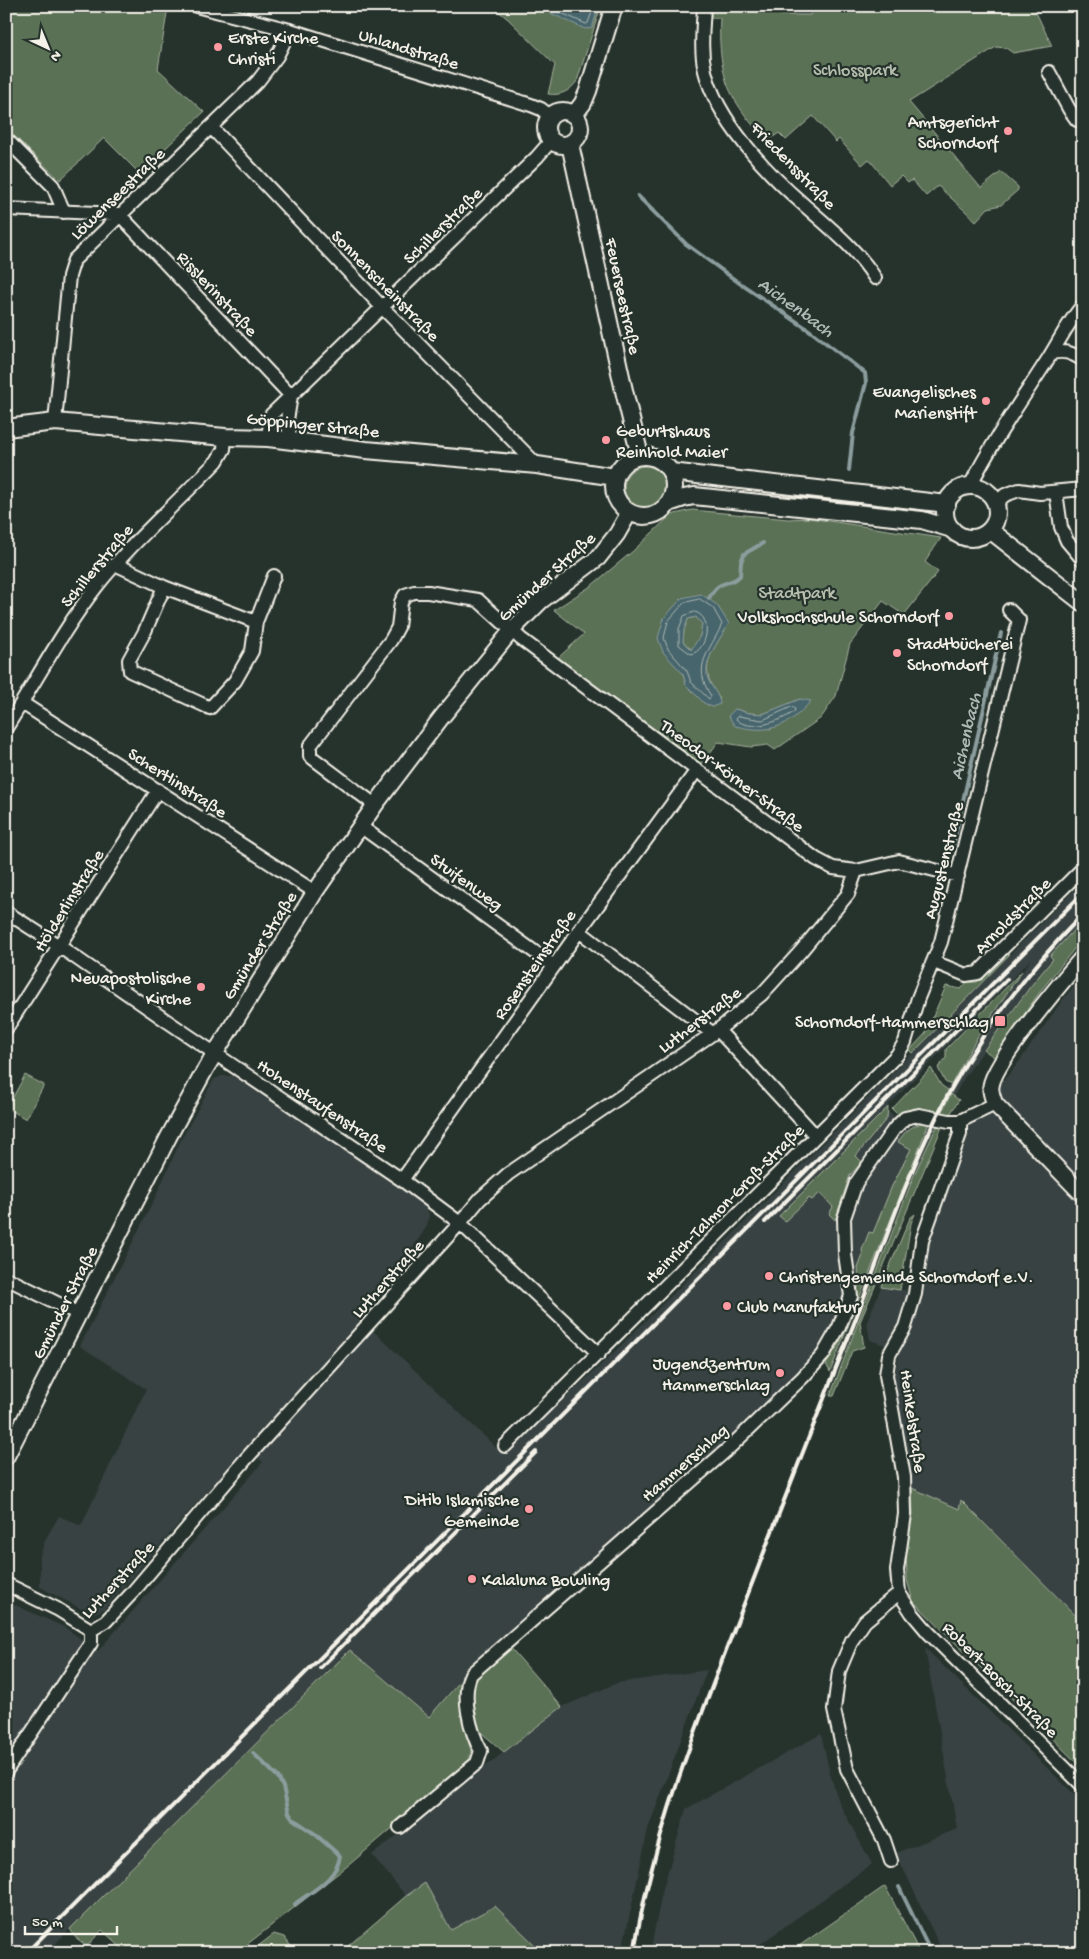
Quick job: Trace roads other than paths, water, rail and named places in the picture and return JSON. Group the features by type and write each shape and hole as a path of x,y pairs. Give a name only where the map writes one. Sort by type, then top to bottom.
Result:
{"main road":[{"path":"574,115 583,103 588,91 614,6"},
{"path":"564,111 574,115 578,120 580,131 575,141 570,144 560,145 551,140 546,132 550,116 564,111"},
{"name":"Feuerseestraße","path":"570,144 640,456"},
{"name":"Göppinger Straße","path":"6,428 55,422 225,437 268,438 537,466 615,477"},
{"path":"669,503 674,488 671,472 666,465 658,459 649,456 630,459 622,465 615,477 614,492 622,508 638,516 656,515 669,503 694,496 922,520 952,529"},
{"path":"671,472 947,504"},
{"path":"970,486 985,490 996,503 998,512 996,522 982,536 971,538 960,536 947,522 947,504 952,495 960,489 970,486"},
{"path":"990,530 1080,601"}],"street":[{"name":"Uhlandstraße","path":"196,6 290,30 522,102 541,109 550,116"},
{"name":"Friedensstraße","path":"704,6 702,40 705,71 716,99 734,128 772,173 864,260 875,278"},
{"name":"Löwenseestraße","path":"55,422 69,276 74,260 119,214 258,81 277,56 290,30"},
{"path":"1049,72 1069,109 1081,121"},
{"name":"Sonnenscheinstraße","path":"211,126 382,307 537,466"},
{"path":"6,139 53,186 64,212"},
{"name":"Schillerstraße","path":"268,438 271,416 537,157 551,140"},
{"path":"7,208 119,214"},
{"name":"Risslerinstraße","path":"119,214 291,396"},
{"path":"970,486 986,454 1052,352 1069,320 1083,304"},
{"path":"1052,352 1061,350 1083,360"},
{"path":"291,396 287,420 291,441"},
{"name":"Schillerstraße","path":"6,728 55,647 95,589 115,564 217,461 224,449 225,437"},
{"path":"996,503 1005,495 1019,490 1056,492 1083,489"},
{"path":"1056,492 1061,527 1067,541 1083,560"},
{"name":"Gmünder Straße","path":"6,1458 169,1136 214,1053 315,892 375,805 441,718 512,630 541,601 598,558 617,534 629,513"},
{"path":"115,564 164,587 256,622"},
{"path":"164,587 145,631 129,660 130,671 210,708 235,681 252,651 256,622 274,576"},
{"name":"Theodor-Körner-Straße","path":"375,805 310,756 310,746 391,640 398,627 401,602 405,595 414,592 428,592 478,600 512,630 816,859 833,868 856,870 899,861 958,876"},
{"name":"Augustenstraße","path":"934,962 958,876 1019,620 1009,610"},
{"name":"Schertlinstraße","path":"22,703 315,892"},
{"name":"Rosensteinstraße","path":"402,1180 579,931 697,770"},
{"name":"Hölderlinstraße","path":"6,1029 158,790"},
{"name":"Stuifenweg","path":"360,826 554,966"},
{"name":"Arnoldstraße","path":"934,962 966,975 978,973 1083,868"},
{"name":"Lutherstraße","path":"6,1771 91,1643 91,1630 106,1621 132,1593 245,1460 480,1199 508,1174 715,1032 762,994 801,951 848,894 856,870"},
{"name":"Hohenstaufenstraße","path":"6,912 59,946 402,1180 460,1223 599,1354"},
{"path":"579,931 715,1032 816,1136"},
{"path":"1083,957 1057,988 999,1067 991,1086 995,1104 1083,1195"},
{"name":"Heinrich-Talmon-Groß-Straße","path":"505,1446 897,1055 905,1042 918,998 934,962"},
{"path":"960,1121 995,1104"},
{"name":"Hammerschlag","path":"400,1827 477,1763 481,1751 473,1736 467,1702 466,1684 471,1674 729,1448 803,1377 822,1355 839,1327 851,1296 845,1254 844,1218 856,1183 894,1129 905,1118 919,1115 960,1121"},
{"name":"Heinkelstraße","path":"899,1593 897,1570 905,1514 904,1477 886,1375 888,1355 905,1327 915,1294 922,1241 960,1134 960,1121"},
{"path":"6,1278 79,1314"},
{"path":"6,1584 91,1630"},
{"path":"891,1860 884,1840 847,1769 834,1710 839,1671 852,1640 865,1620 899,1593"},
{"name":"Robert-Bosch-Straße","path":"899,1593 912,1613 928,1632 1083,1786"}],"water":[{"path":"535,6 599,6 592,28 585,29"},
{"path":"701,594 717,605 729,624 713,650 707,665 708,679 719,697 720,704 712,707 704,703 686,685 683,674 663,652 658,638 664,618 682,598","holes":["696,617 702,624 700,636 691,650 683,642 684,630 688,619"]},
{"path":"800,699 811,701 794,717 777,727 758,729 735,726 728,716 735,709 763,714"}],"waterway":[{"name":"Aichenbach","path":"638,196 686,244 809,330 865,373 866,383 853,433 849,470"},
{"path":"709,598 717,587 731,582 740,576 741,562 744,554 763,543"},
{"name":"Aichenbach","path":"953,845 1001,633"},
{"path":"253,1753 278,1777 283,1787 289,1813 293,1819 315,1834 340,1856 338,1864 329,1878 295,1904"},
{"name":"Aichenbach","path":"899,1887 931,1953"}],"railway":[{"path":"26,1953 1083,893"},
{"path":"634,1953 644,1899 658,1847 691,1743 912,1170 936,1118 983,1036 1020,985 1083,914"},
{"path":"765,1222 1007,979"},
{"path":"320,1668 536,1452"}],"place":[{"name":"Erste Kirche Christi","path":"218,47"},
{"name":"Amtsgericht Schorndorf","path":"1008,131"},
{"name":"Evangelisches Marienstift","path":"986,401"},
{"name":"Geburtshaus Reinhold Maier","path":"606,440"},
{"name":"Volkshochschule Schorndorf","path":"949,616"},
{"name":"Stadtbücherei Schorndorf","path":"897,653"},
{"name":"Neuapostolische Kirche","path":"201,987"},
{"name":"Schorndorf-Hammerschlag","path":"1000,1021"},
{"name":"Christengemeinde Schorndorf e.V.","path":"769,1276"},
{"name":"Club Manufaktur","path":"727,1306"},
{"name":"Jugendzentrum Hammerschlag","path":"780,1373"},
{"name":"Ditib Islamische Gemeinde","path":"529,1509"},
{"name":"Kalaluna Bowling","path":"472,1579"}],"park label":[{"name":"Schlosspark","path":"855,69"},
{"name":"Stadtpark","path":"797,592"}]}
